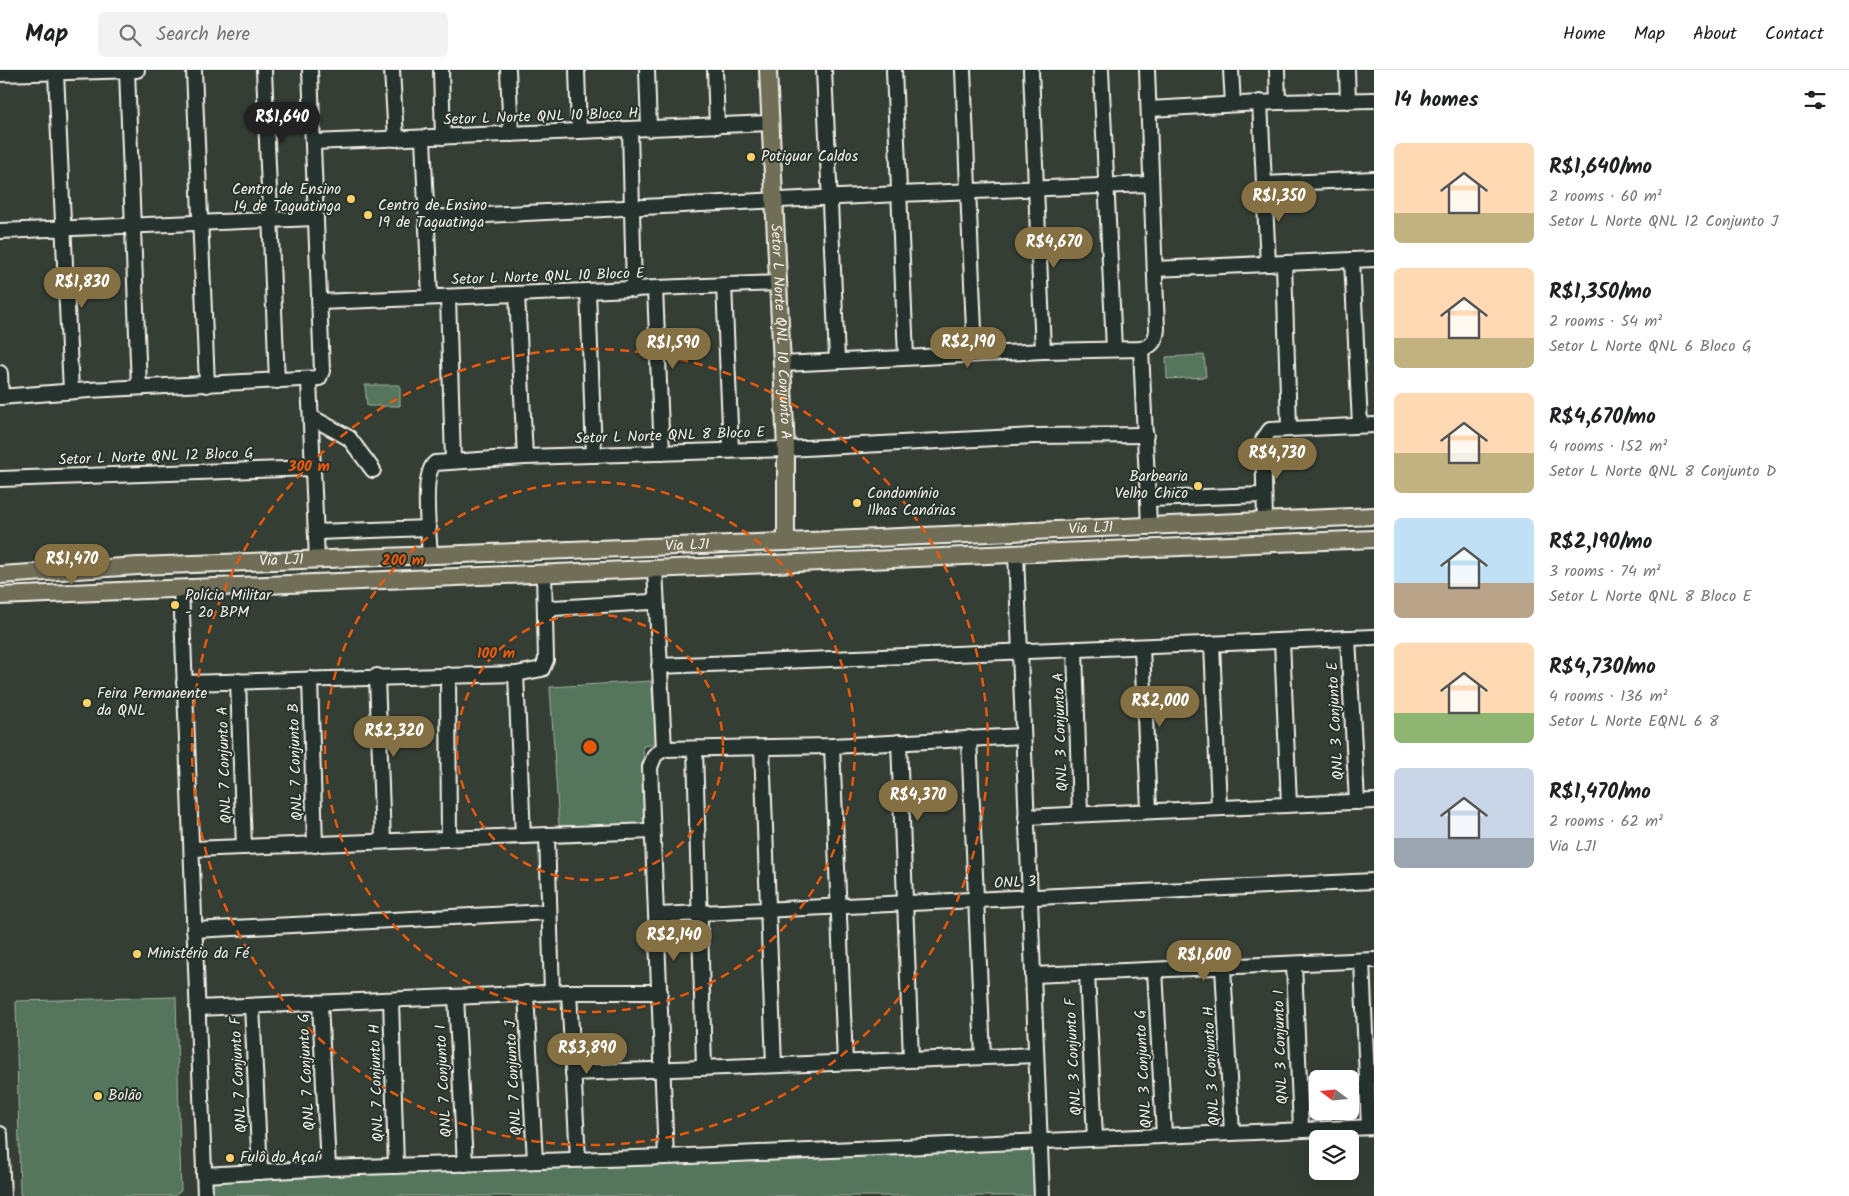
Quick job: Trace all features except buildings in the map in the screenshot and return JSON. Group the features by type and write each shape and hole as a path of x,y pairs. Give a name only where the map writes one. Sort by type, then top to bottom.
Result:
{"main road":[{"name":"Setor L Norte QNL 10 Conjunto A","path":"768,70 786,449 786,542"},
{"name":"Via LJ1","path":"5,573 317,559 501,554 1374,516"},
{"path":"903,536 907,542 908,550 907,556 903,558"},
{"path":"928,557 924,556 923,549 929,536"},
{"name":"Via LJ1","path":"0,596 1374,539"},
{"path":"494,576 490,571 490,566 493,559 501,554"},
{"path":"468,576 473,574 474,568 470,555"},
{"path":"278,584 282,581 285,569 279,561"},
{"path":"94,568 88,578 89,591 94,592"}],"street":[{"path":"0,74 137,70"},
{"path":"194,70 202,222 207,385"},
{"path":"264,70 276,381"},
{"path":"0,374 0,397 139,387 312,380 322,371 310,70"},
{"path":"392,70 396,139"},
{"path":"441,70 443,137"},
{"path":"508,70 511,134"},
{"path":"577,70 579,131"},
{"path":"646,70 649,129"},
{"path":"715,70 717,126"},
{"path":"824,70 837,360"},
{"path":"894,70 906,357"},
{"path":"963,70 975,354"},
{"path":"1031,70 1043,351"},
{"path":"1101,70 1114,349"},
{"path":"782,364 837,360 1145,348 1153,343 1157,329 1147,70"},
{"path":"1231,70 1233,104"},
{"path":"1277,70 1278,102"},
{"path":"1347,70 1348,101"},
{"path":"127,71 139,387"},
{"path":"56,73 71,391"},
{"path":"1149,109 1260,102 1374,100"},
{"path":"1260,102 1268,264"},
{"name":"Setor L Norte QNL 10 Bloco H","path":"313,142 771,123"},
{"path":"630,130 634,290"},
{"path":"423,138 430,297"},
{"path":"1264,184 1374,179"},
{"path":"427,218 899,194 1150,184"},
{"path":"0,231 316,218"},
{"path":"1155,269 1374,259"},
{"path":"1265,520 1263,440 1270,430 1367,425 1352,260"},
{"path":"1284,264 1289,428"},
{"name":"Setor L Norte QNL 10 Bloco E","path":"320,302 778,283"},
{"path":"724,285 731,449"},
{"path":"655,289 662,453"},
{"path":"588,291 594,456"},
{"path":"517,294 525,457"},
{"path":"448,297 453,460"},
{"path":"1145,348 1149,525"},
{"path":"312,380 312,468 317,559"},
{"path":"311,418 349,438 374,470"},
{"name":"Setor L Norte QNL 8 Bloco E","path":"429,528 428,481 431,466 435,462 731,449 786,449 1033,436 1146,435"},
{"name":"Setor L Norte QNL 12 Bloco G","path":"0,479 312,468"},
{"path":"1149,498 1263,495"},
{"path":"316,532 429,528 430,555"},
{"path":"1016,554 1042,1196"},
{"path":"655,569 654,602 664,749"},
{"path":"184,683 377,676 516,674 542,669 545,665 549,609 544,573"},
{"path":"181,588 205,1196"},
{"path":"549,609 654,602"},
{"path":"659,666 1374,637"},
{"name":"QNL 3 Conjunto E","path":"1348,638 1357,802"},
{"path":"1282,641 1289,804"},
{"path":"1212,644 1219,807"},
{"path":"1142,647 1149,810"},
{"name":"QNL 3 Conjunto A","path":"1075,649 1080,814"},
{"path":"516,674 523,836"},
{"path":"448,675 448,839"},
{"path":"377,676 383,841"},
{"name":"QNL 7 Conjunto B","path":"310,679 315,845"},
{"name":"QNL 7 Conjunto A","path":"238,681 244,847"},
{"path":"666,1157 658,915 650,767 655,755 664,749 832,746 1023,736"},
{"path":"969,738 983,1056"},
{"path":"900,742 911,1059"},
{"path":"832,746 845,1062"},
{"path":"762,748 774,1065"},
{"path":"695,749 704,1067"},
{"path":"1026,817 1374,801"},
{"path":"192,849 652,831"},
{"path":"547,836 552,992"},
{"name":"ONL 3","path":"658,915 1374,881"},
{"path":"194,930 548,912"},
{"path":"204,1175 328,1168 666,1157 1371,1127 1368,961 1033,975"},
{"name":"QNL 3 Conjunto I","path":"1294,964 1301,1129"},
{"name":"QNL 3 Conjunto H","path":"1223,967 1232,1133"},
{"name":"QNL 3 Conjunto G","path":"1155,970 1164,1135"},
{"name":"QNL 3 Conjunto F","path":"1087,973 1094,1138"},
{"path":"197,1008 552,992 660,992"},
{"path":"569,992 578,1160"},
{"name":"QNL 7 Conjunto J","path":"526,994 535,1161"},
{"name":"QNL 7 Conjunto I","path":"456,997 465,1164"},
{"name":"QNL 7 Conjunto H","path":"391,1000 396,1166"},
{"name":"QNL 7 Conjunto G","path":"320,1003 328,1168"},
{"name":"QNL 7 Conjunto F","path":"252,1006 260,1172"},
{"path":"573,1073 1036,1055"},
{"path":"0,1134 3,1196"}],"green space":[{"path":"1204,355 1206,377 1167,379 1166,357"},
{"path":"365,385 400,385 400,406 367,406"},
{"path":"651,681 657,744 643,746 646,824 559,826 550,687"},
{"name":"Bolão","path":"176,997 181,1191 174,1196 24,1196 20,1194 16,1001"},
{"path":"1034,1146 1035,1196 212,1196 211,1181"}],"place":[{"name":"Potiguar Caldos","path":"751,157"},
{"name":"Centro de Ensino 14 de Taguatinga","path":"351,199"},
{"name":"Centro de Ensino 19 de Taguatinga","path":"368,215"},
{"name":"Barbearia Velho Chico","path":"1198,486"},
{"name":"Condomínio Ilhas Canárias","path":"857,503"},
{"name":"Polícia Militar - 2o BPM","path":"175,605"},
{"name":"Feira Permanente da QNL","path":"87,703"},
{"name":"Ministério da Fé","path":"137,954"},
{"name":"Bolão","path":"98,1096"},
{"name":"Fulô do Açaí","path":"230,1158"}]}
